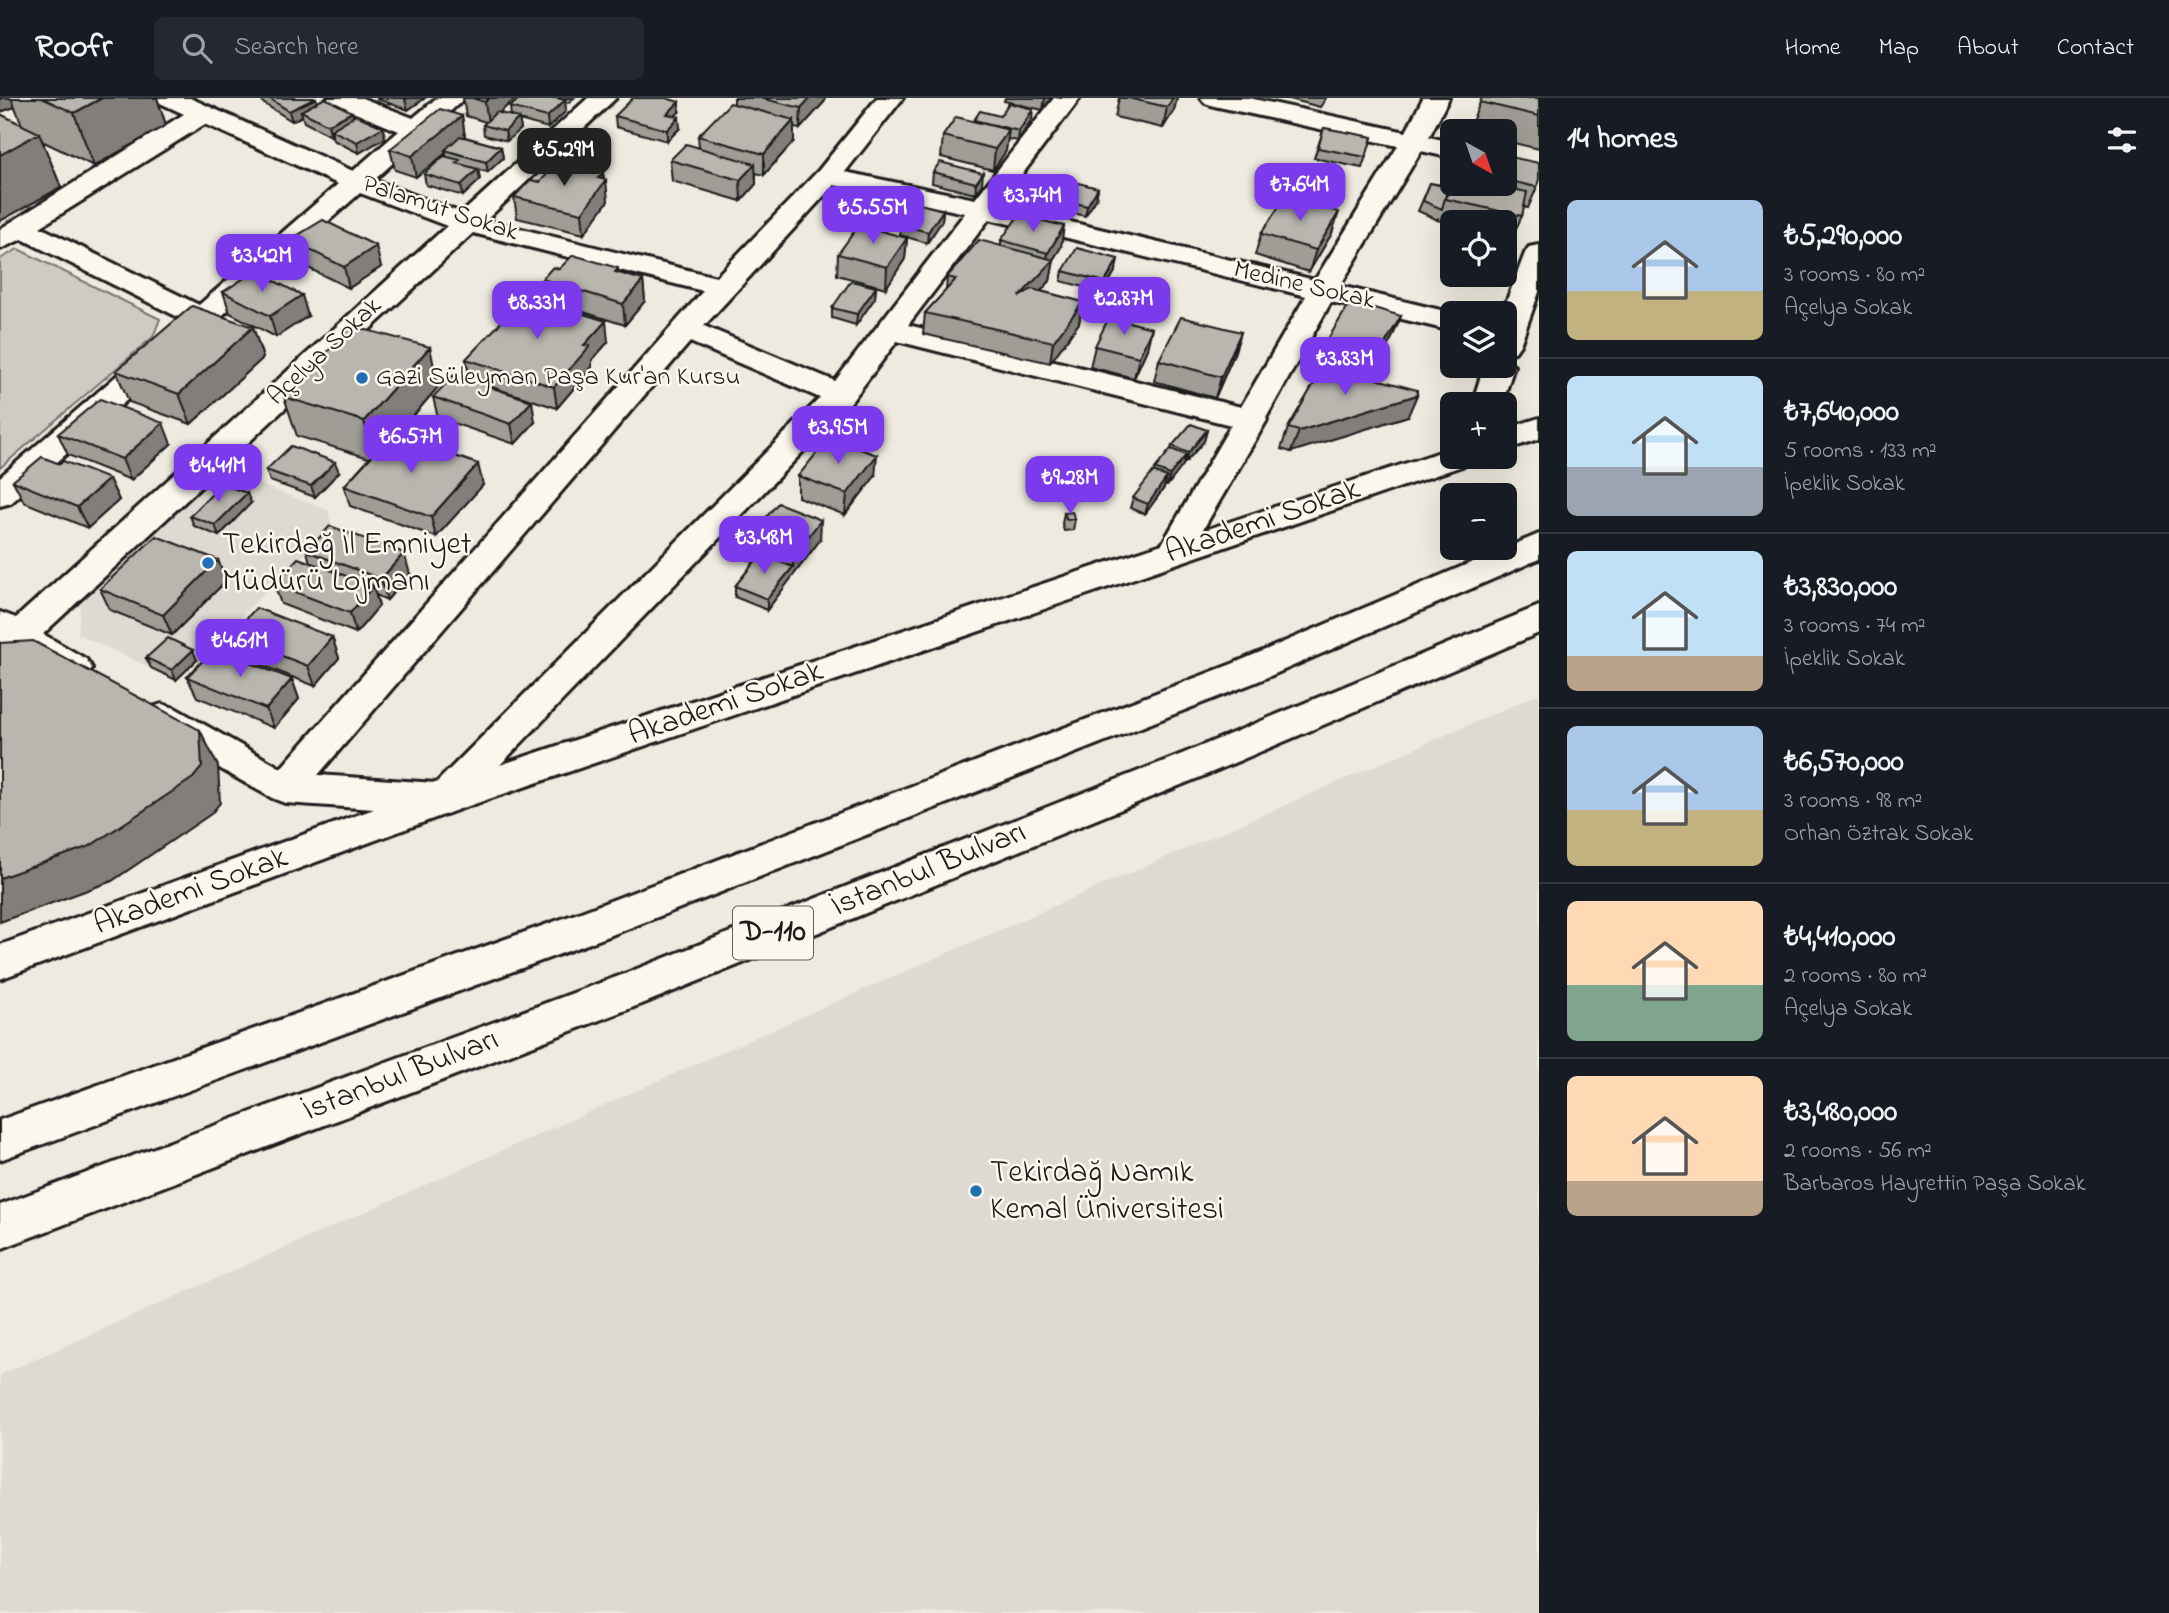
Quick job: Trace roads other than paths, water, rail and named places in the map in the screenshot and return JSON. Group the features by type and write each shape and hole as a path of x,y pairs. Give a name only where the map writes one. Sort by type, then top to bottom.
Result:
{"main road":[{"name":"Palamut Sokak","path":"169,98 201,115 358,183 465,223 722,287"},
{"path":"340,98 417,130"},
{"path":"0,495 204,319 452,98"},
{"name":"Açelya Sokak","path":"6,635 603,98"},
{"path":"285,788 722,287 828,176 890,98"},
{"path":"6,635 118,693 285,788 444,799 840,395 1067,98"},
{"path":"1213,98 1440,147"},
{"path":"1174,552 1323,290 1415,141 1436,98"},
{"path":"11,235 201,115"},
{"name":"Medine Sokak","path":"828,176 982,209 1440,318"},
{"path":"11,235 204,319"},
{"path":"1517,310 1539,254"},
{"path":"685,329 840,395"},
{"path":"890,330 1252,419"},
{"path":"1517,436 1539,428"},
{"name":"Akademi Sokak","path":"0,962 444,799 1440,463"},
{"name":"D-110","path":"0,1140 621,914 1244,673 1539,546"},
{"name":"İstanbul Bulvarı","path":"0,1227 633,989 1195,764 1539,619"}],"place":[{"name":"Gazi Süleyman Paşa Kur'an Kursu","path":"362,378"},
{"name":"Tekirdağ İl Emniyet Müdürü Lojmanı","path":"208,563"},
{"name":"Tekirdağ Namık Kemal Üniversitesi","path":"976,1191"}]}
